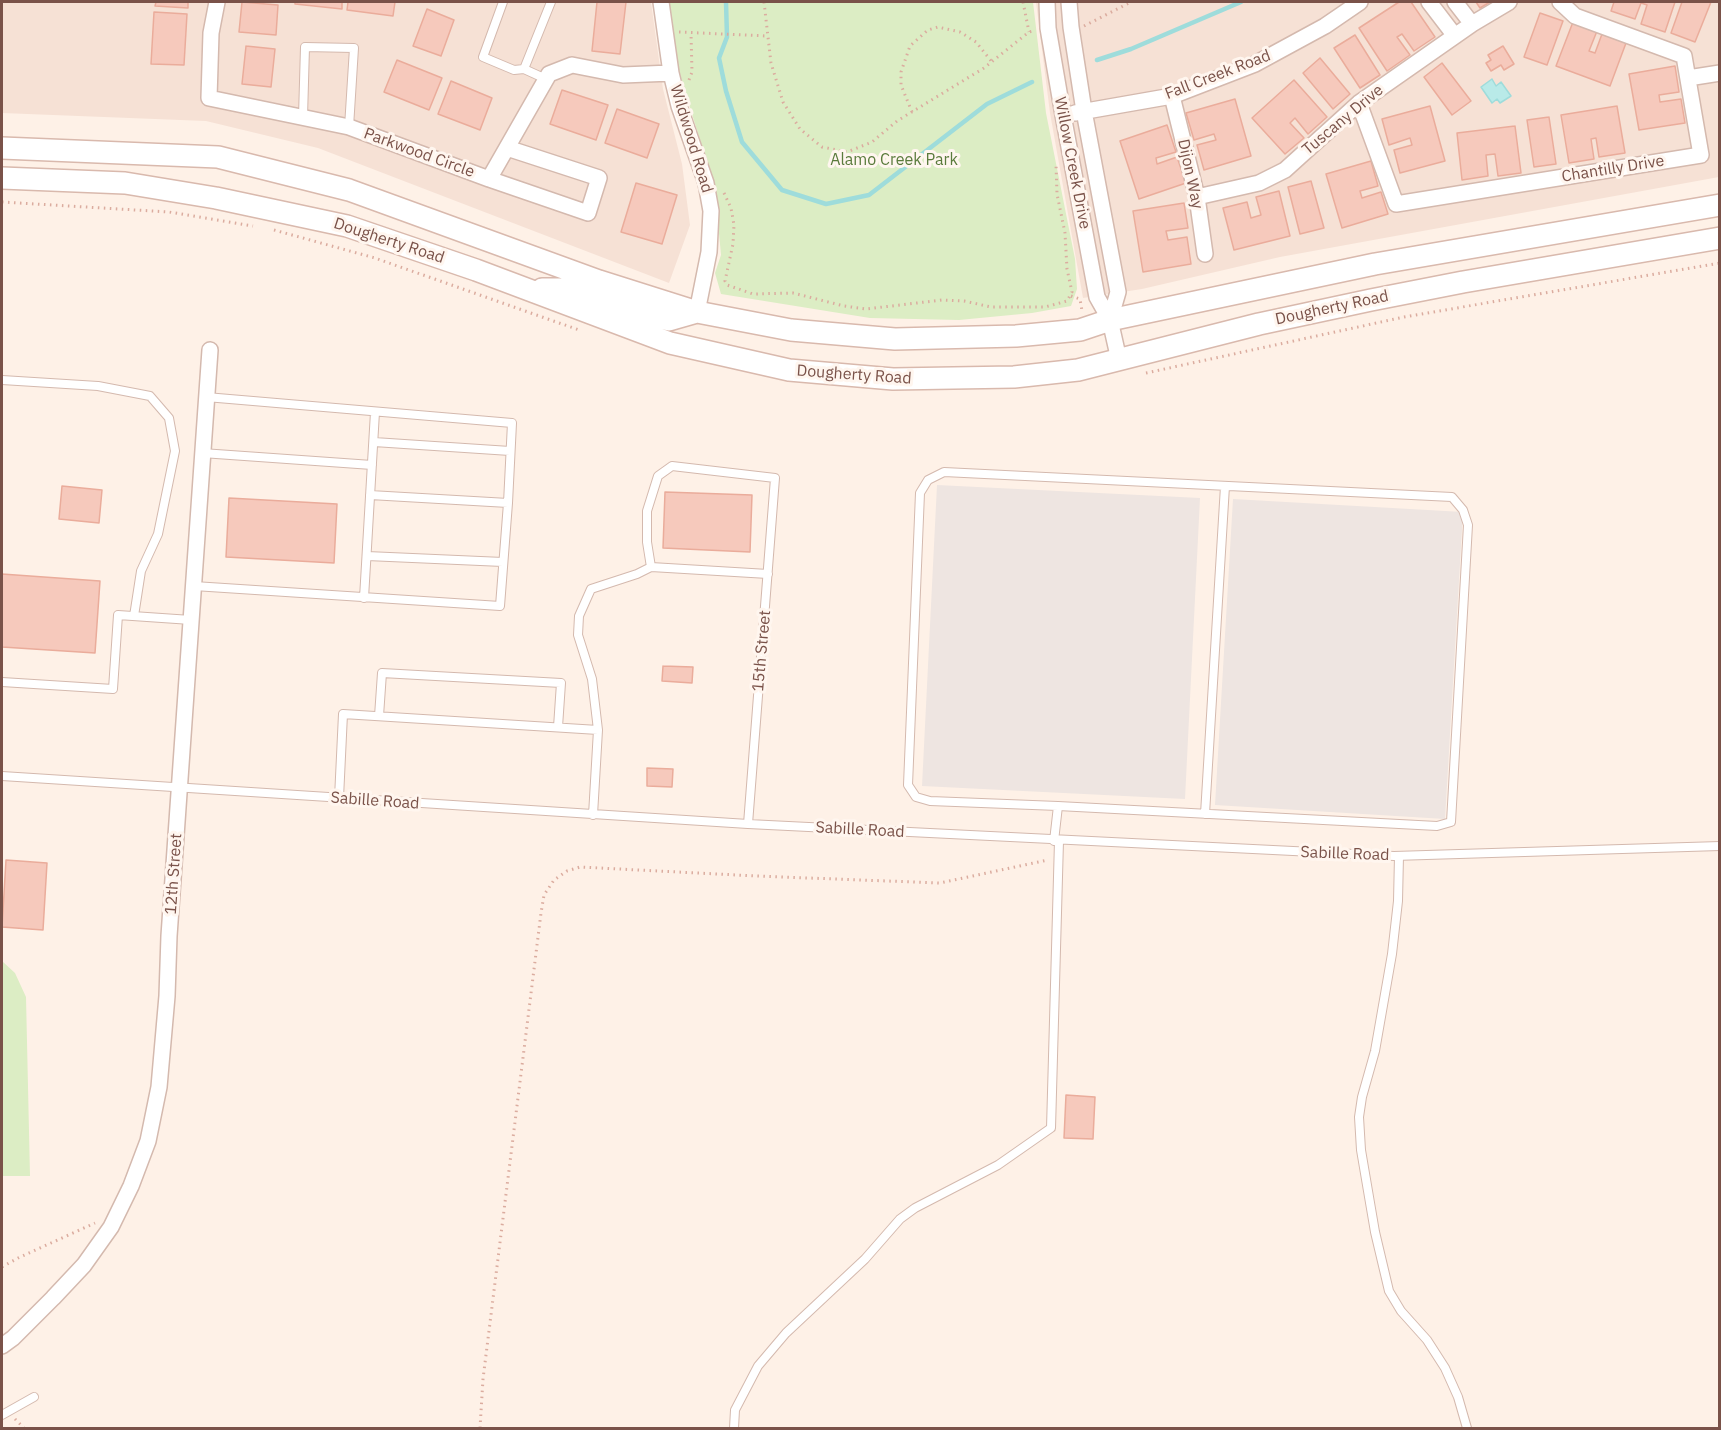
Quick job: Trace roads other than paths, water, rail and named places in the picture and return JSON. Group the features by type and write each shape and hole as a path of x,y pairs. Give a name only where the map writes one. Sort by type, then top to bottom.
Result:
{"main road":[{"name":"Dougherty Road","path":"2,148 218,157 349,190 599,280 697,312 791,330 895,339 1016,336 1080,330 1110,320 1376,264 1719,205"},
{"name":"Dougherty Road","path":"2,178 125,183 216,198 347,226 670,343 789,370 893,380 1014,377 1078,370 1259,324 1371,300 1719,238"},
{"path":"523,288 567,289 669,320 697,312"}],"street":[{"name":"Parkwood Circle","path":"217,2 211,33 209,98 349,127 588,213 599,178 507,148"},
{"name":"Wildwood Road","path":"661,2 671,72 679,106 706,183 711,212 710,252 697,312"},
{"name":"Willow Creek Drive","path":"1047,2 1048,28 1097,297 1110,320 1119,360"},
{"name":"Willow Creek Drive","path":"1069,2 1084,111 1118,292 1110,320"},
{"name":"Fall Creek Road","path":"1063,115 1172,96 1255,64 1325,26 1360,2"},
{"path":"1429,2 1455,36"},
{"path":"1455,2 1472,24"},
{"name":"Tuscany Drive","path":"1197,197 1259,183 1285,170 1359,103 1472,24 1509,2"},
{"name":"Chantilly Drive","path":"1359,103 1396,204 1701,155 1684,56 1575,16 1560,2"},
{"name":"Parkwood Circle","path":"489,179 549,74 572,65 622,75 671,72"},
{"path":"1688,78 1719,73"},
{"name":"Dijon Way","path":"1172,96 1197,197 1205,254"},
{"name":"12th Street","path":"2,1346 84,1265 111,1227 131,1186 148,1141 159,1087 167,996 210,350"}],"lane":[{"path":"503,2 483,57 514,70 524,69 546,80"},
{"path":"524,69 551,2"},
{"name":"Parkwood Circle","path":"303,117 304,47 354,48 349,127"},
{"path":"2,380 98,386 150,396 169,417 175,451 158,534 141,571 134,616"},
{"path":"194,586 500,606 508,502 512,423 206,398"},
{"path":"364,598 375,412"},
{"path":"374,442 510,451"},
{"path":"202,453 372,465"},
{"name":"15th Street","path":"651,567 647,542 647,512 658,476 672,466 774,478 748,824"},
{"path":"944,472 1452,497 1463,510 1468,525 1451,822 1437,826 1058,806 930,801 916,797 908,785 920,493 928,480 944,472"},
{"path":"1205,814 1225,486"},
{"path":"370,495 508,502"},
{"path":"367,556 503,562"},
{"path":"593,815 598,730 592,679 578,635 579,616 591,589 651,567 768,574"},
{"path":"2,682 113,689 118,615 191,620"},
{"path":"379,716 382,673 561,683 558,727"},
{"path":"339,798 343,714 598,730"},
{"name":"Sabille Road","path":"2,776 748,824 1057,841 1399,856 1719,846"},
{"path":"734,1428 735,1410 758,1366 786,1333 865,1259 900,1219 915,1208 998,1165 1051,1128 1059,857 1058,806"},
{"path":"1399,856 1398,901 1392,954 1375,1051 1359,1117 1361,1150 1375,1232 1389,1291 1401,1311 1433,1348 1445,1368 1458,1397 1467,1428"},
{"path":"2,1415 34,1397"}],"water":[{"path":"1492,79 1496,86 1501,82 1511,96 1500,103 1497,99 1492,103 1481,87"}],"waterway":[{"path":"726,2 727,37 719,58 726,91 742,142 782,190 826,204 869,195 987,104 1032,82"},
{"path":"1097,60 1131,49 1241,2"}],"park label":[{"name":"Alamo Creek Park","path":"894,160"}]}
